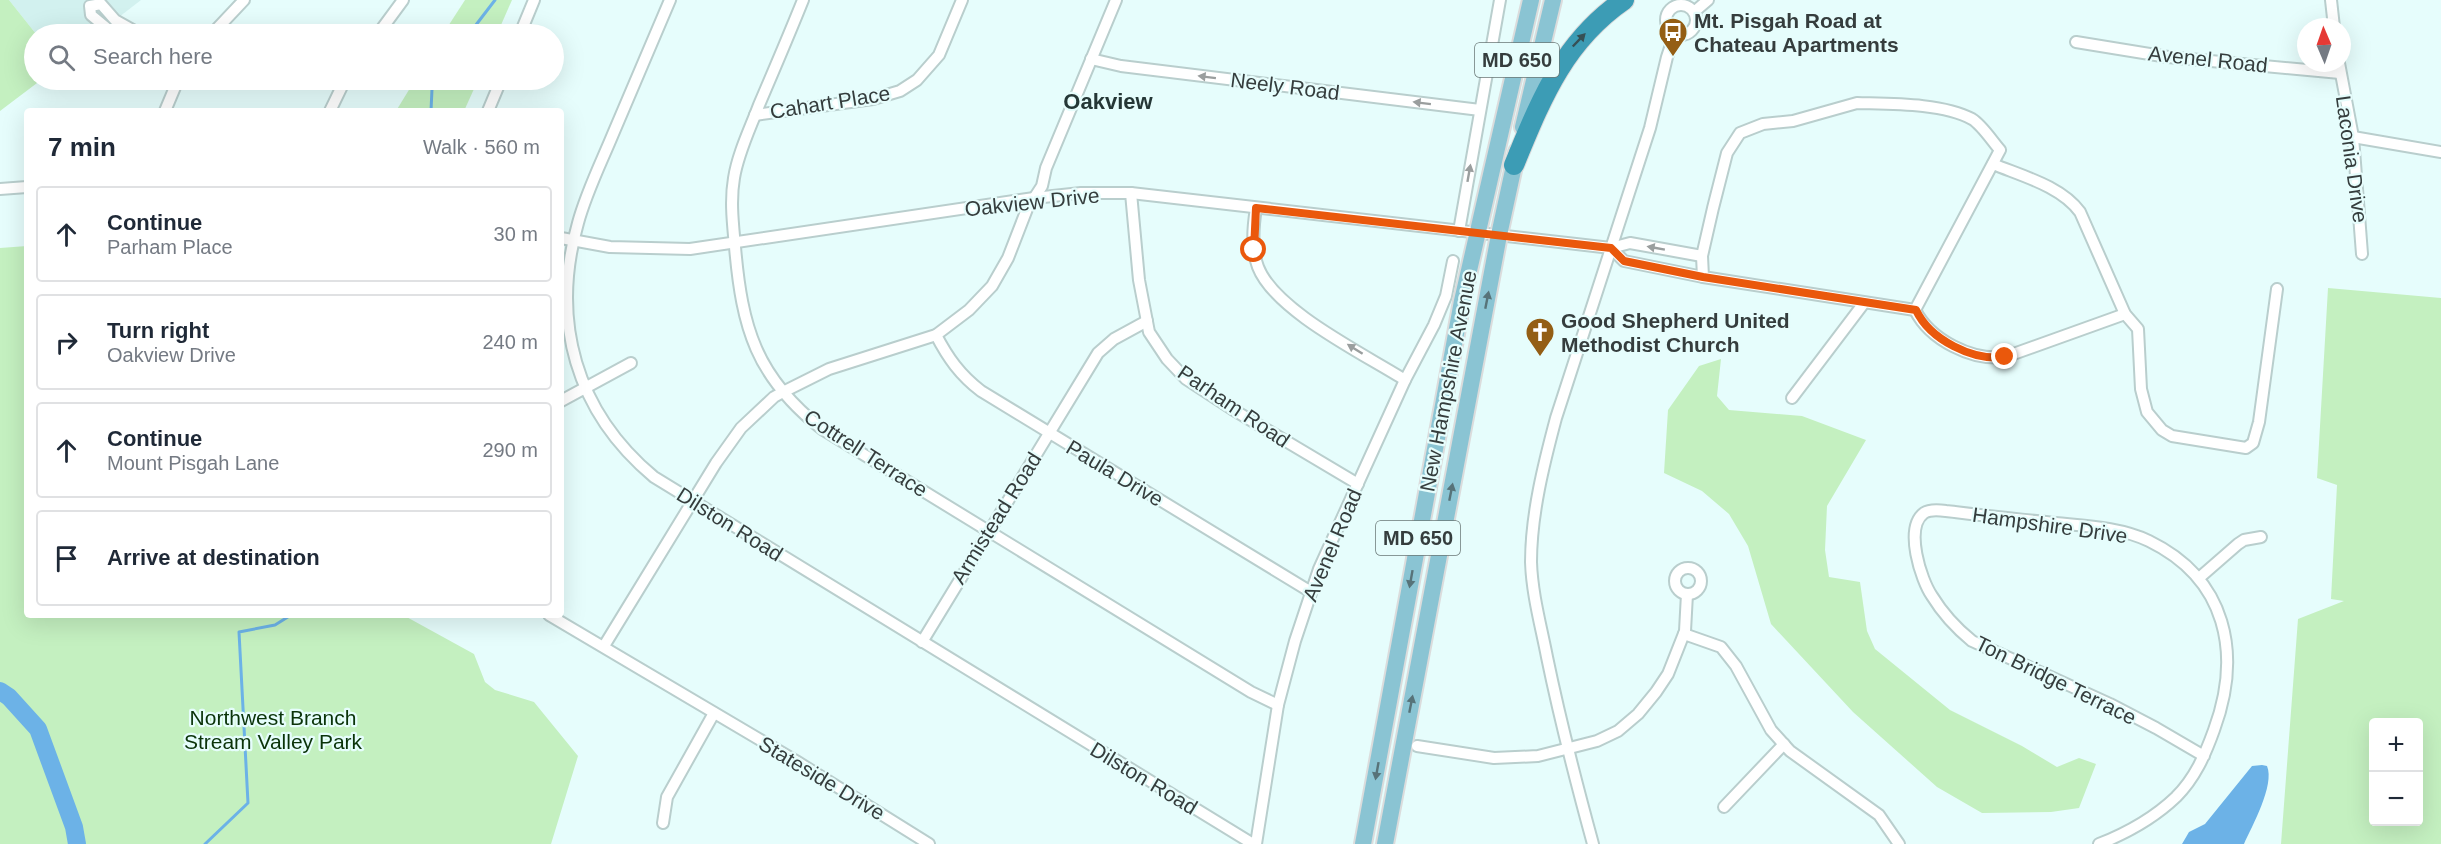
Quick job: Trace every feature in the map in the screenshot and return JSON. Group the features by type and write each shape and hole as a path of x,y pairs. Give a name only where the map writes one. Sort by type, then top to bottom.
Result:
{"highway":[{"path":"1514,165 1542,97 1572,48 1591,28 1624,0"}],"main road":[{"name":"New Hampshire Avenue","path":"1363,844 1445,393 1477,233 1531,0"},
{"name":"New Hampshire Avenue","path":"1385,844 1498,235 1553,0"}],"street":[{"path":"221,24 244,0"},
{"path":"385,24 403,0"},
{"path":"524,24 534,0"},
{"name":"Dilston Road","path":"670,0 585,202 574,241 567,282 566,318 572,354 585,388 605,424 632,459 654,477 1255,844"},
{"name":"Cottrell Terrace","path":"803,0 744,142 734,178 732,214 747,329 773,382 804,415 822,429 1251,692 1278,705"},
{"name":"Cahart Place","path":"755,114 873,99 900,91 917,80 939,56 963,0"},
{"path":"604,646 716,463 741,428 774,397 829,369 936,335 969,310 992,286 1008,258 1027,209 1042,186 1046,168 1116,0"},
{"path":"1459,231 1500,0"},
{"path":"1694,12 1708,0"},
{"path":"2331,0 2333,18"},
{"path":"102,24 91,15 90,6 101,4 115,20 122,24"},
{"path":"1679,5 1690,8 1696,17 1694,27 1686,34 1675,33 1668,26 1670,11 1679,5"},
{"path":"1593,844 1567,750 1535,597 1531,561 1534,526 1547,453 1556,418 1650,128 1675,33"},
{"name":"Avenel Road","path":"2076,42 2168,57 2297,65"},
{"name":"Neely Road","path":"1091,59 1121,66 1480,110"},
{"name":"Laconia Drive","path":"2340,72 2353,137 2362,254"},
{"path":"166,108 174,90"},
{"path":"331,108 340,90"},
{"path":"489,108 497,90"},
{"path":"1703,277 1702,256 1727,153 1740,134 1763,124 1793,121 1857,103 1897,104 1947,111 1973,119 2000,150 1916,310"},
{"path":"2353,137 2441,152"},
{"path":"1993,164 2057,192 2073,203 2090,231 2125,314 2138,329 2142,396 2147,412 2162,430 2172,436 2246,448 2253,443 2257,433 2277,289"},
{"path":"0,189 24,187"},
{"name":"Oakview Drive","path":"564,239 610,247 690,249 1034,198 1081,193 1131,193 1611,248"},
{"name":"Parham Road","path":"1131,193 1138,280 1149,332 1167,359 1186,379 1358,484"},
{"path":"1256,208 1254,250 1258,267 1272,292 1290,309 1405,380"},
{"path":"1611,248 1630,243 1702,256"},
{"path":"1611,248 1624,261 1703,277 1916,310"},
{"name":"Avenel Road","path":"1255,844 1278,705 1311,592 1319,569 1405,380 1434,325 1446,296 1453,261"},
{"path":"1792,398 1864,303"},
{"path":"1916,310 1921,321 1954,347 1972,355 1991,359 2005,357 2125,314"},
{"name":"Armistead Road","path":"922,642 1098,353 1114,339 1147,321"},
{"name":"Paula Drive","path":"936,335 948,358 963,378 981,391 1311,592"},
{"path":"564,399 631,363"},
{"name":"Hampshire Drive","path":"1925,585 1917,558 1915,536 1917,523 1925,512 1936,510 2121,532 2155,545 2199,578 2222,621 2228,657 2224,700 2204,756 2190,781 2158,812 2124,833 2099,844"},
{"path":"2199,578 2244,540 2261,537"},
{"name":"Ton Bridge Terrace","path":"1925,585 1949,620 1972,640 2138,718 2204,756"},
{"path":"1417,746 1494,758 1538,756 1597,741 1618,731 1638,714 1668,674 1684,634 1687,594"},
{"name":"Stateside Drive","path":"554,618 796,760 929,844"},
{"path":"1684,634 1721,647 1728,655 1771,730 1815,770 1879,815 1899,844"},
{"path":"663,823 667,796 714,713"},
{"path":"1724,807 1784,744"}],"shaded area":[{"path":"9,0 141,0 110,24 28,24"}],"green space":[{"path":"0,0 9,0 28,24 24,24 24,90 28,90 0,111"},
{"path":"465,0 512,0 501,24 449,24"},
{"path":"409,90 473,90 465,108 398,108"},
{"name":"Northwest Branch Stream Valley Park","path":"24,246 24,618 408,618 474,654 485,682 495,690 534,702 578,756 551,844 0,844 0,248"},
{"path":"2328,288 2441,298 2441,844 2281,844 2298,619 2344,601 2331,599 2337,485 2317,478"},
{"path":"1721,359 1717,396 1729,410 1802,416 1866,440 1827,506 1825,550 1829,577 1860,582 1867,631 1875,649 1950,710 2022,746 2057,767 2079,758 2096,764 2079,808 2051,812 1982,813 1937,787 1853,712 1771,624 1748,546 1729,514 1702,491 1664,473 1668,410 1699,366"}],"water":[{"path":"2252,766 2267,766 2268,784 2262,805 2244,844 2182,844 2189,832 2205,824"}],"waterway":[{"path":"477,24 495,0"},
{"path":"431,108 432,90"},
{"path":"205,844 248,803 239,632 275,625 286,618"},
{"path":"0,691 9,697 38,729 74,827 77,844"}],"place":[{"name":"Mt. Pisgah Road at Chateau Apartments","path":"1673,58"},
{"name":"Good Shepherd United Methodist Church","path":"1540,358"}],"district":[{"name":"Oakview","path":"1108,101"}],"route":[{"path":"1254,250 1253,232 1256,208 1611,248 1624,261 1703,277 1916,310 1921,321 1954,347 1980,357 1991,359 2005,357"}]}
